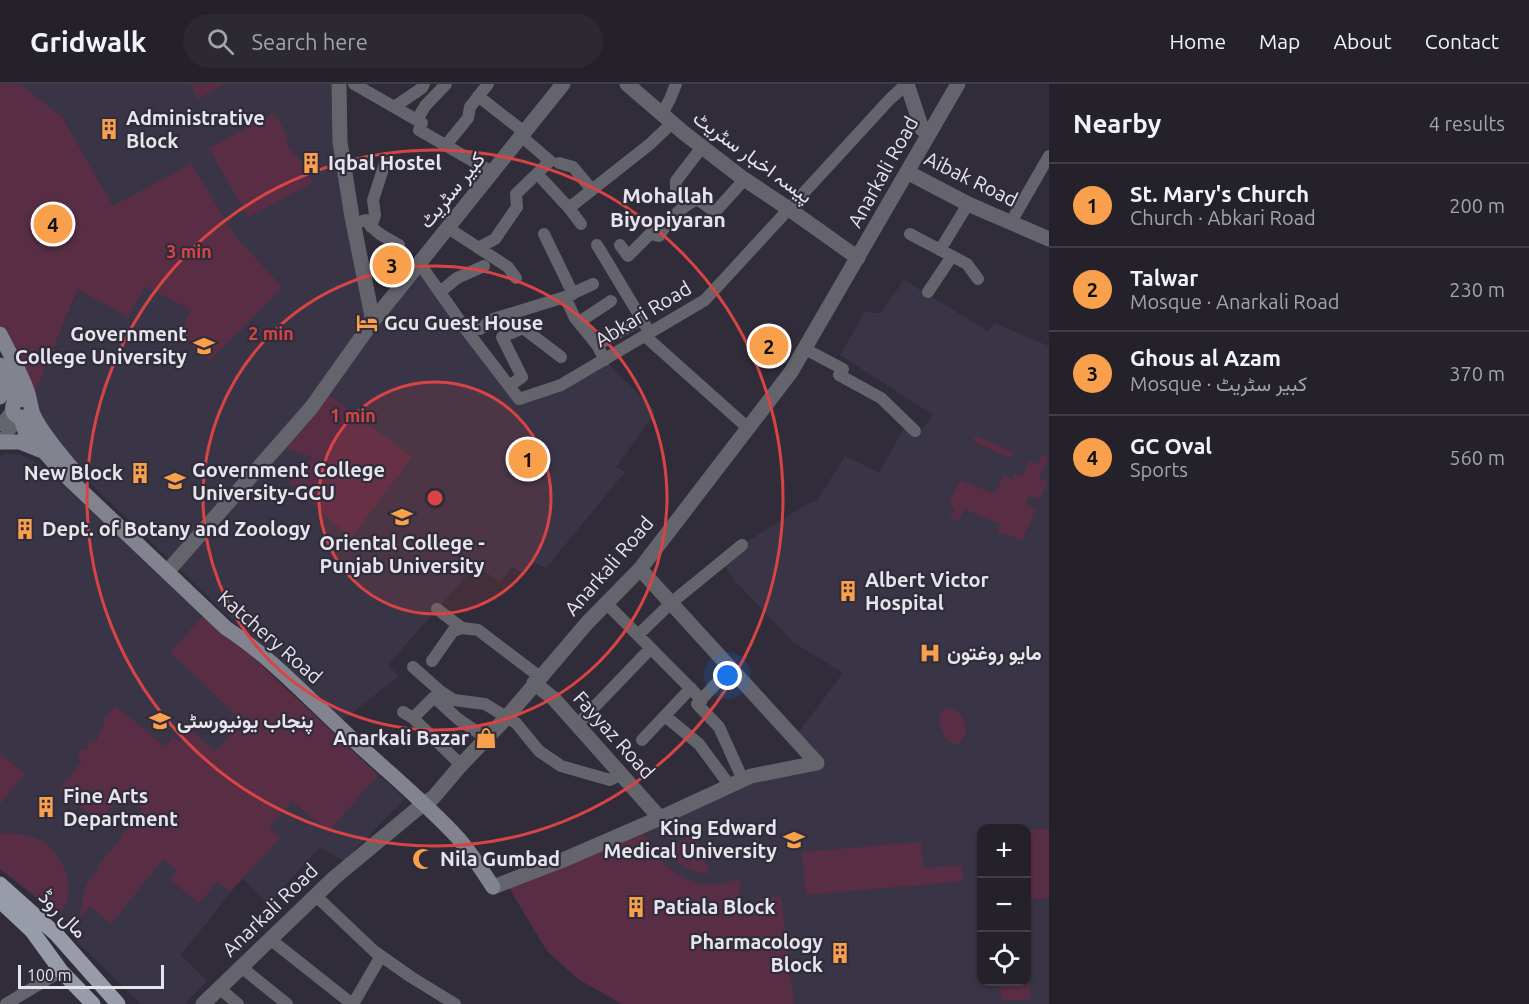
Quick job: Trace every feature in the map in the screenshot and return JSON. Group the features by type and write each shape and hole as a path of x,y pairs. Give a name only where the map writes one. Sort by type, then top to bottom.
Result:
{"main road":[{"path":"0,334 27,389 22,410"},
{"path":"0,364 22,410 25,431 68,478 170,568"},
{"path":"0,390 0,397"},
{"path":"22,410 42,430 75,472 170,568"},
{"path":"0,442 20,442 43,451"},
{"name":"Katchery Road","path":"170,568 231,621 248,642 458,838 493,887"},
{"name":"مال روڈ","path":"0,884 57,935 118,1004"},
{"name":"مال روڈ","path":"0,901 32,931 61,971 93,1004"}],"street":[{"path":"339,84 340,142 353,225 373,321"},
{"path":"354,84 422,123 419,130 492,172"},
{"path":"394,106 422,88 424,84"},
{"path":"417,120 425,106 446,84"},
{"path":"446,145 468,118 470,107 488,84"},
{"name":"کبیر سٹریٹ","path":"170,568 311,408 373,321 563,84"},
{"name":"پیسہ اخبار سٹریٹ","path":"627,84 744,180 858,258"},
{"path":"569,208 650,144 667,119 670,99 676,84"},
{"name":"Anarkali Road","path":"202,1004 334,878 433,798 587,623 640,569 791,372 958,84"},
{"path":"908,85 922,129 928,133"},
{"name":"Abkari Road","path":"509,386 519,399 561,386 705,300 890,99 901,88 908,85"},
{"path":"478,96 523,134 550,161 516,194 518,207 495,239 478,248"},
{"path":"686,205 676,191 676,181 702,147"},
{"path":"1011,222 1049,156"},
{"path":"371,227 375,215 373,200 385,163"},
{"path":"559,163 573,167 591,190"},
{"name":"Aibak Road","path":"907,172 968,204 1049,239"},
{"path":"543,180 581,224"},
{"path":"620,245 628,256 650,234 659,236 669,220 686,205 697,199 715,212 744,180"},
{"path":"940,250 968,204"},
{"path":"353,225 366,220 371,227 386,238 399,244"},
{"path":"448,228 508,267 516,278"},
{"path":"544,234 579,322 597,345 605,360"},
{"path":"910,234 967,264 978,279"},
{"path":"597,244 642,319 648,334 748,428"},
{"path":"928,292 952,256"},
{"path":"420,264 509,386 522,377 502,337 523,328 561,357"},
{"path":"440,292 457,278 484,266"},
{"path":"480,329 493,319 569,295 593,284"},
{"path":"579,322 611,301"},
{"path":"597,345 642,319"},
{"path":"805,349 843,369 839,375 881,398 915,431"},
{"path":"0,425 22,410"},
{"path":"0,442 22,410"},
{"path":"638,635 671,603 742,545"},
{"path":"493,887 563,860 751,776 817,763 640,569"},
{"path":"606,603 702,700"},
{"path":"437,609 462,628"},
{"path":"432,661 453,631 462,628 478,630 537,680"},
{"path":"577,725 651,648"},
{"path":"413,667 454,700 485,704 516,723 539,751 561,766 610,780 621,774"},
{"path":"731,668 697,704 719,727 736,783"},
{"name":"Fayyaz Road","path":"537,680 660,818"},
{"path":"642,740 691,688"},
{"path":"461,765 408,715 434,697 458,719 486,738"},
{"path":"664,716 699,744 736,783"},
{"path":"316,896 381,956 455,1004"},
{"path":"270,939 352,1004 381,956"},
{"path":"241,967 287,1004"},
{"path":"6,1004 61,971"},
{"path":"219,988 238,1004"}],"shaded area":[{"path":"0,84 21,84 62,117 113,206 191,164 236,237 282,287 210,360 178,336 191,310 145,286 128,317 78,289 33,397 0,325"},
{"path":"21,84 338,84 371,321 420,264 519,399 605,360 656,412 616,467 625,472 546,568 533,562 525,574 512,567 500,583 476,565 388,665 399,676 339,723 81,474 36,416 33,397 113,207 62,117"},
{"path":"190,84 225,84 198,99"},
{"path":"274,113 289,139 285,141 295,157 298,156 313,183 248,217 209,148"},
{"path":"904,280 988,331 994,323 1049,346 1049,1004 622,1004 578,979 547,951 509,888 754,779 821,764 796,736 843,673 793,642 734,580 723,563 748,541 807,504 817,501 845,456 879,473 906,424 919,433 933,415 840,355 865,312 880,313"},
{"path":"323,391 412,457 351,538 289,483 312,457 278,446"},
{"path":"976,436 1012,451 1012,456 1009,458 981,445 974,441"},
{"name":"پنجاب یونیورسٹی","path":"19,454 39,464 206,613 405,799 344,861 320,847 268,904 242,878 181,955 207,981 185,1004 141,1004 73,938 78,931 0,869 0,456"},
{"path":"1042,455 1048,458 1039,479 1047,483 1040,499 1029,495 1025,504 1036,508 1022,541 1004,533 1002,535 997,533 1000,524 964,509 959,521 951,518 950,515 955,512 950,502 960,480 995,494 1004,475 1012,479 1015,474 1022,477 1030,461 1038,464"},
{"path":"206,613 378,775 329,831 292,801 269,827 280,838 230,892 218,881 199,903 170,880 177,870 163,859 111,924 90,906 79,920 86,884 142,809 123,793 100,822 59,790 82,761 76,756 82,749 87,750 90,740 96,742 105,721 103,720 116,706 165,747 173,737 179,742 191,730 215,752 243,722 170,652"},
{"path":"951,708 960,715 965,724 964,735 958,745 948,741 941,726 940,717 943,709"},
{"path":"0,754 25,773 0,804"},
{"path":"1049,829 1049,898 1031,900 1031,830"},
{"path":"642,830 662,862 684,878 712,885 738,879 741,885 736,901 747,904 755,904 759,899 781,896 794,1004 622,1004 578,979 547,951 509,888"},
{"path":"0,833 32,837 42,841 55,852 64,868 68,886 65,904 58,914 0,869"},
{"path":"694,835 710,873 697,872 685,867 674,859 666,848"},
{"path":"921,842 923,868 962,865 963,881 806,895 802,852"},
{"path":"1000,986 1029,986 1031,999 1002,1001"}],"place":[{"name":"Administrative Block","path":"109,129"},
{"name":"Iqbal Hostel","path":"311,163"},
{"name":"GC Oval","path":"53,224"},
{"name":"Ghous al Azam","path":"392,265"},
{"name":"Gcu Guest House","path":"367,323"},
{"name":"Government College University","path":"204,346"},
{"name":"Talwar","path":"769,346"},
{"name":"St. Mary's Church","path":"528,459"},
{"name":"New Block","path":"140,473"},
{"name":"Government College University-GCU","path":"175,481"},
{"name":"Oriental College - Punjab University","path":"402,517"},
{"name":"Dept. of Botany and Zoology","path":"25,529"},
{"name":"Albert Victor Hospital","path":"848,591"},
{"name":"مایو روغتون","path":"930,653"},
{"name":"پنجاب یونیورسٹی","path":"160,721"},
{"name":"Anarkali Bazar","path":"486,738"},
{"name":"Fine Arts Department","path":"46,807"},
{"name":"King Edward Medical University","path":"794,840"},
{"name":"Nila Gumbad","path":"423,859"},
{"name":"Patiala Block","path":"636,907"},
{"name":"Pharmacology Block","path":"840,953"}],"district":[{"name":"Mohallah Biyopiyaran","path":"668,208"}]}
